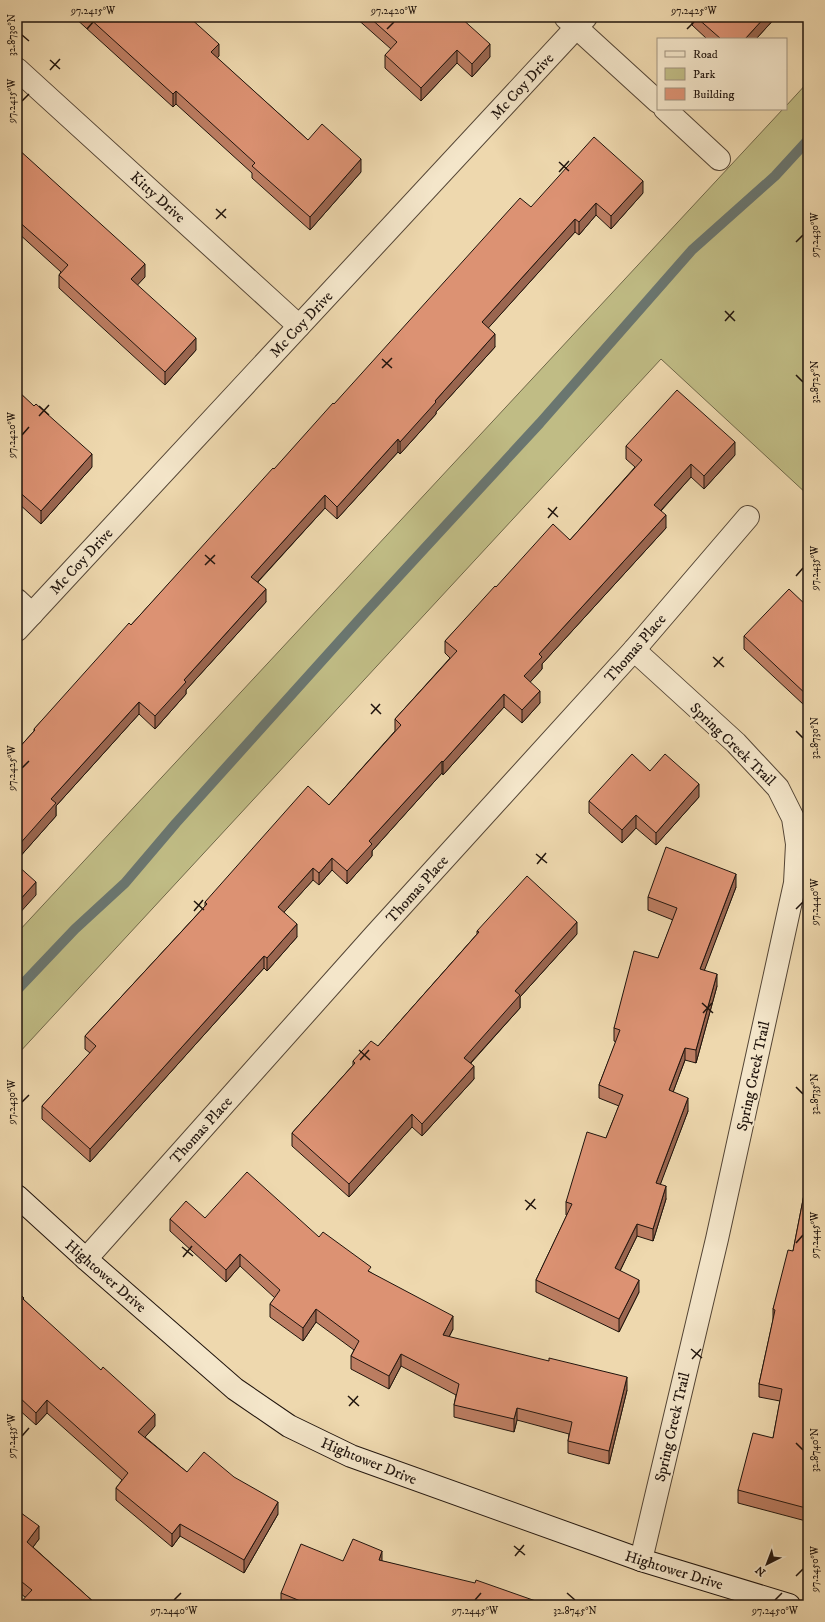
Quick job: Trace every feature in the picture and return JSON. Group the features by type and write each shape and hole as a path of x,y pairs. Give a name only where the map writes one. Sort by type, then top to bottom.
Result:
{"street":[{"path":"576,20 657,101"},
{"name":"Mc Coy Drive","path":"17,630 24,607 299,326 576,20"},
{"name":"Kitty Drive","path":"17,69 299,326"},
{"path":"666,110 719,159"},
{"name":"Thomas Place","path":"86,1259 374,936 634,650 748,517"},
{"name":"Spring Creek Trail","path":"634,650 736,743 778,788 794,818 797,844 794,891 717,1239 641,1560"},
{"name":"Hightower Drive","path":"17,1196 86,1259 235,1389 289,1426 351,1456 641,1560 789,1605"}],"green space":[{"path":"808,82 808,495 661,359 17,1055 17,933 782,110 787,110 787,105"}],"building":[{"path":"88,17 189,17 219,44 211,52 308,140 322,124 361,159 310,217 252,166 255,163 176,91 173,94"},
{"path":"369,17 460,17 490,44 472,64 457,50 421,88 385,55 397,42"},
{"path":"696,17 765,17 746,38 720,38"},
{"path":"594,137 643,181 611,216 596,203 579,222 575,219 482,322 495,334 435,401 436,402 400,442 398,439 337,507 325,495 251,577 266,589 184,680 186,682 155,716 139,702 51,799 56,803 17,847 17,750 35,730 34,729 129,623 131,625 273,468 274,469 333,403 334,404 520,198 531,207"},
{"path":"17,148 145,264 131,279 196,338 165,372 59,275 68,265 17,220"},
{"path":"17,390 34,406 36,404 92,454 41,511 17,490"},
{"path":"677,390 735,442 704,476 691,464 654,505 666,515 539,654 542,657 524,676 540,691 522,710 504,694 369,841 372,844 347,871 332,858 319,873 313,868 278,907 297,924 267,958 264,956 90,1149 42,1106 96,1046 85,1036 207,904 205,902 308,786 329,805 401,725 395,719 457,651 445,641 553,524 570,540 642,460 626,446"},
{"path":"789,589 808,607 808,696 744,636"},
{"path":"808,699 808,708 804,704"},
{"path":"632,754 650,771 665,754 699,784 656,833 636,815 622,830 589,801"},
{"path":"666,847 736,874 700,969 717,974 696,1050 685,1048 669,1090 688,1098 656,1183 666,1186 653,1229 637,1224 615,1268 639,1280 619,1319 536,1280 572,1204 566,1202 587,1132 606,1138 623,1095 599,1085 620,1030 614,1028 634,951 658,958 677,908 648,897"},
{"path":"17,865 36,882 17,903"},
{"path":"527,876 577,922 515,991 520,995 464,1058 474,1066 422,1124 412,1114 349,1184 292,1133 355,1063 353,1061 371,1041 378,1046 479,932 477,931"},
{"path":"247,1172 319,1237 323,1232 371,1267 368,1271 453,1316 443,1335 549,1361 549,1358 627,1377 609,1451 568,1441 572,1422 517,1408 514,1419 454,1405 459,1384 401,1354 389,1376 351,1356 359,1341 316,1309 303,1328 270,1304 280,1290 240,1254 226,1270 170,1219 186,1201 205,1218"},
{"path":"808,1174 808,1499 806,1508 738,1490 753,1433 773,1438 782,1389 759,1384 775,1310 773,1309 788,1250 793,1251"},
{"path":"17,1291 24,1298 23,1299 101,1370 103,1367 155,1414 138,1432 187,1472 204,1452 234,1477 278,1502 244,1560 180,1524 172,1534 116,1488 128,1473 47,1400 36,1413 17,1395"},
{"path":"17,1510 39,1526 27,1542 97,1605 18,1605 32,1590 17,1578"},
{"path":"353,1539 382,1551 379,1560 475,1583 476,1580 547,1605 310,1605 281,1593 301,1544 343,1561"},
{"path":"560,1602 568,1605 559,1605"}],"waterway":[{"path":"17,990 75,929 125,883 176,823 365,613 540,423 692,250 775,176 808,140"}]}
